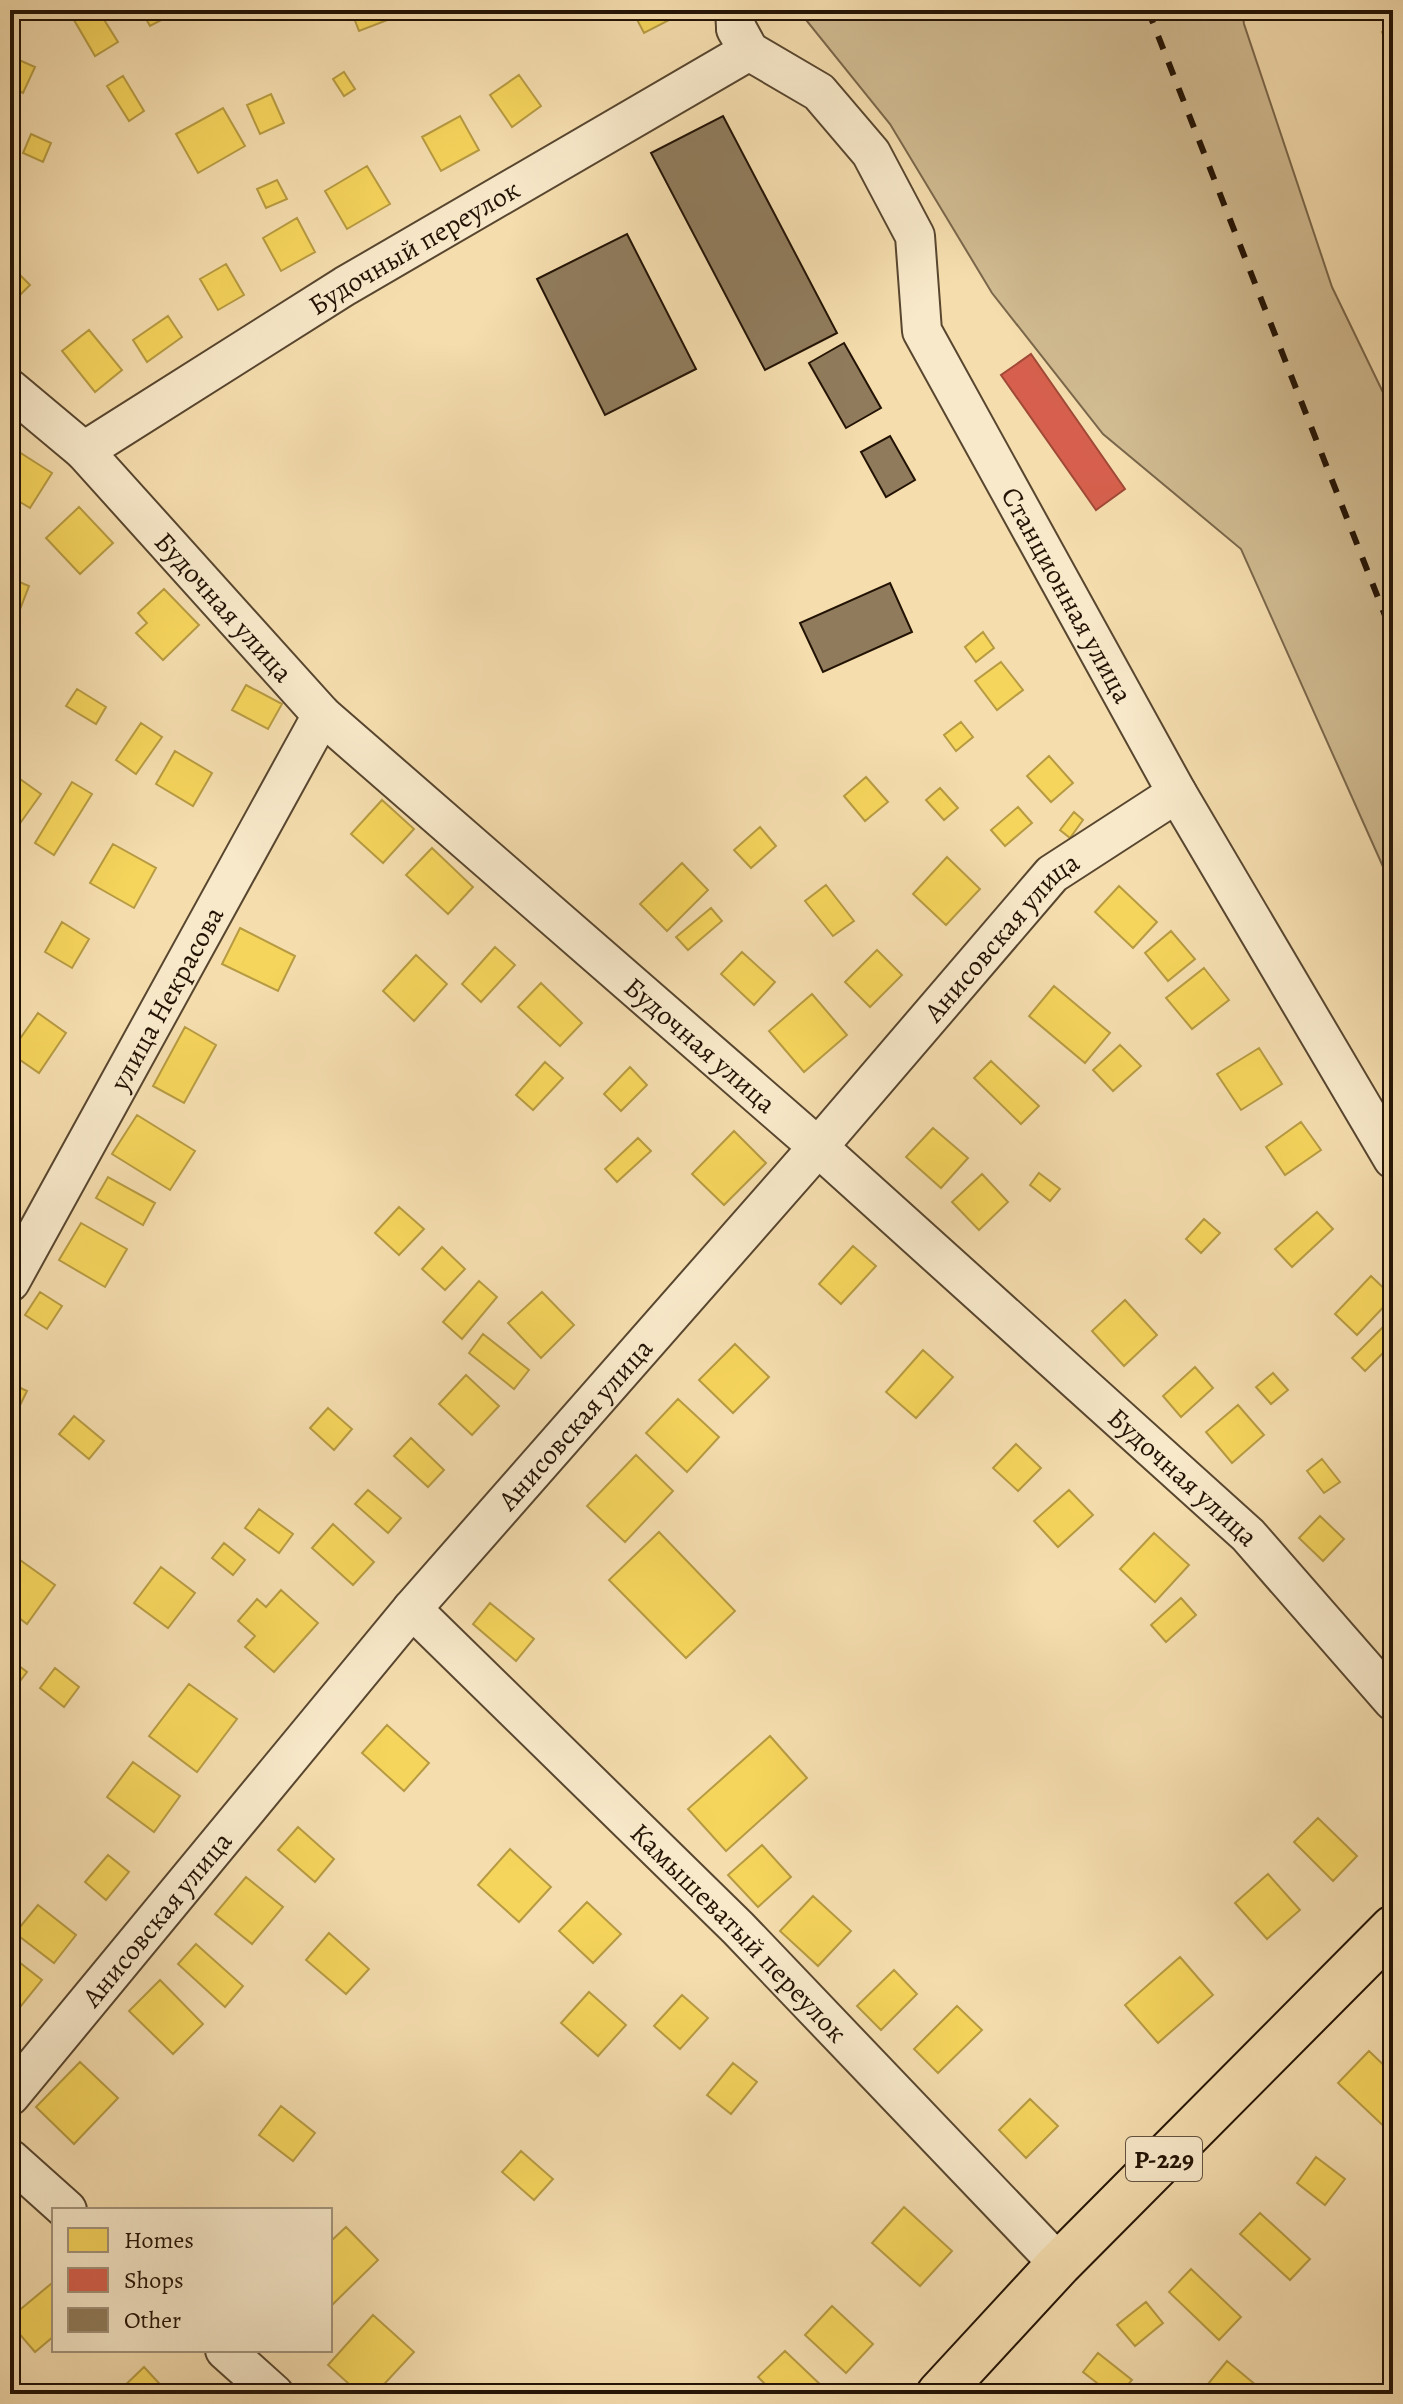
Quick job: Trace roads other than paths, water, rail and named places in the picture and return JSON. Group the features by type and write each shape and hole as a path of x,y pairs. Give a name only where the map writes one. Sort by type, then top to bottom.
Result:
{"main road":[{"name":"Р-229","path":"939,2394 1059,2264 1393,1928"}],"street":[{"name":"Станционная улица","path":"725,10 749,51 819,92 871,153 915,236 922,331 1177,793 1393,1159"},
{"path":"735,10 736,27 749,51"},
{"name":"Будочный переулок","path":"84,451 345,286 749,51"},
{"name":"Будочная улица","path":"10,389 84,451 322,715 818,1147 1248,1535 1393,1701"},
{"name":"улица Некрасова","path":"10,1282 322,715"},
{"name":"Анисовская улица","path":"10,2096 412,1609 818,1147 1052,874 1177,793"},
{"name":"Камышеватый переулок","path":"412,1609 738,1928 1059,2264"},
{"path":"10,2159 65,2208"},
{"path":"227,2352 274,2394"}],"railway":[{"path":"1148,10 1393,636"}]}
